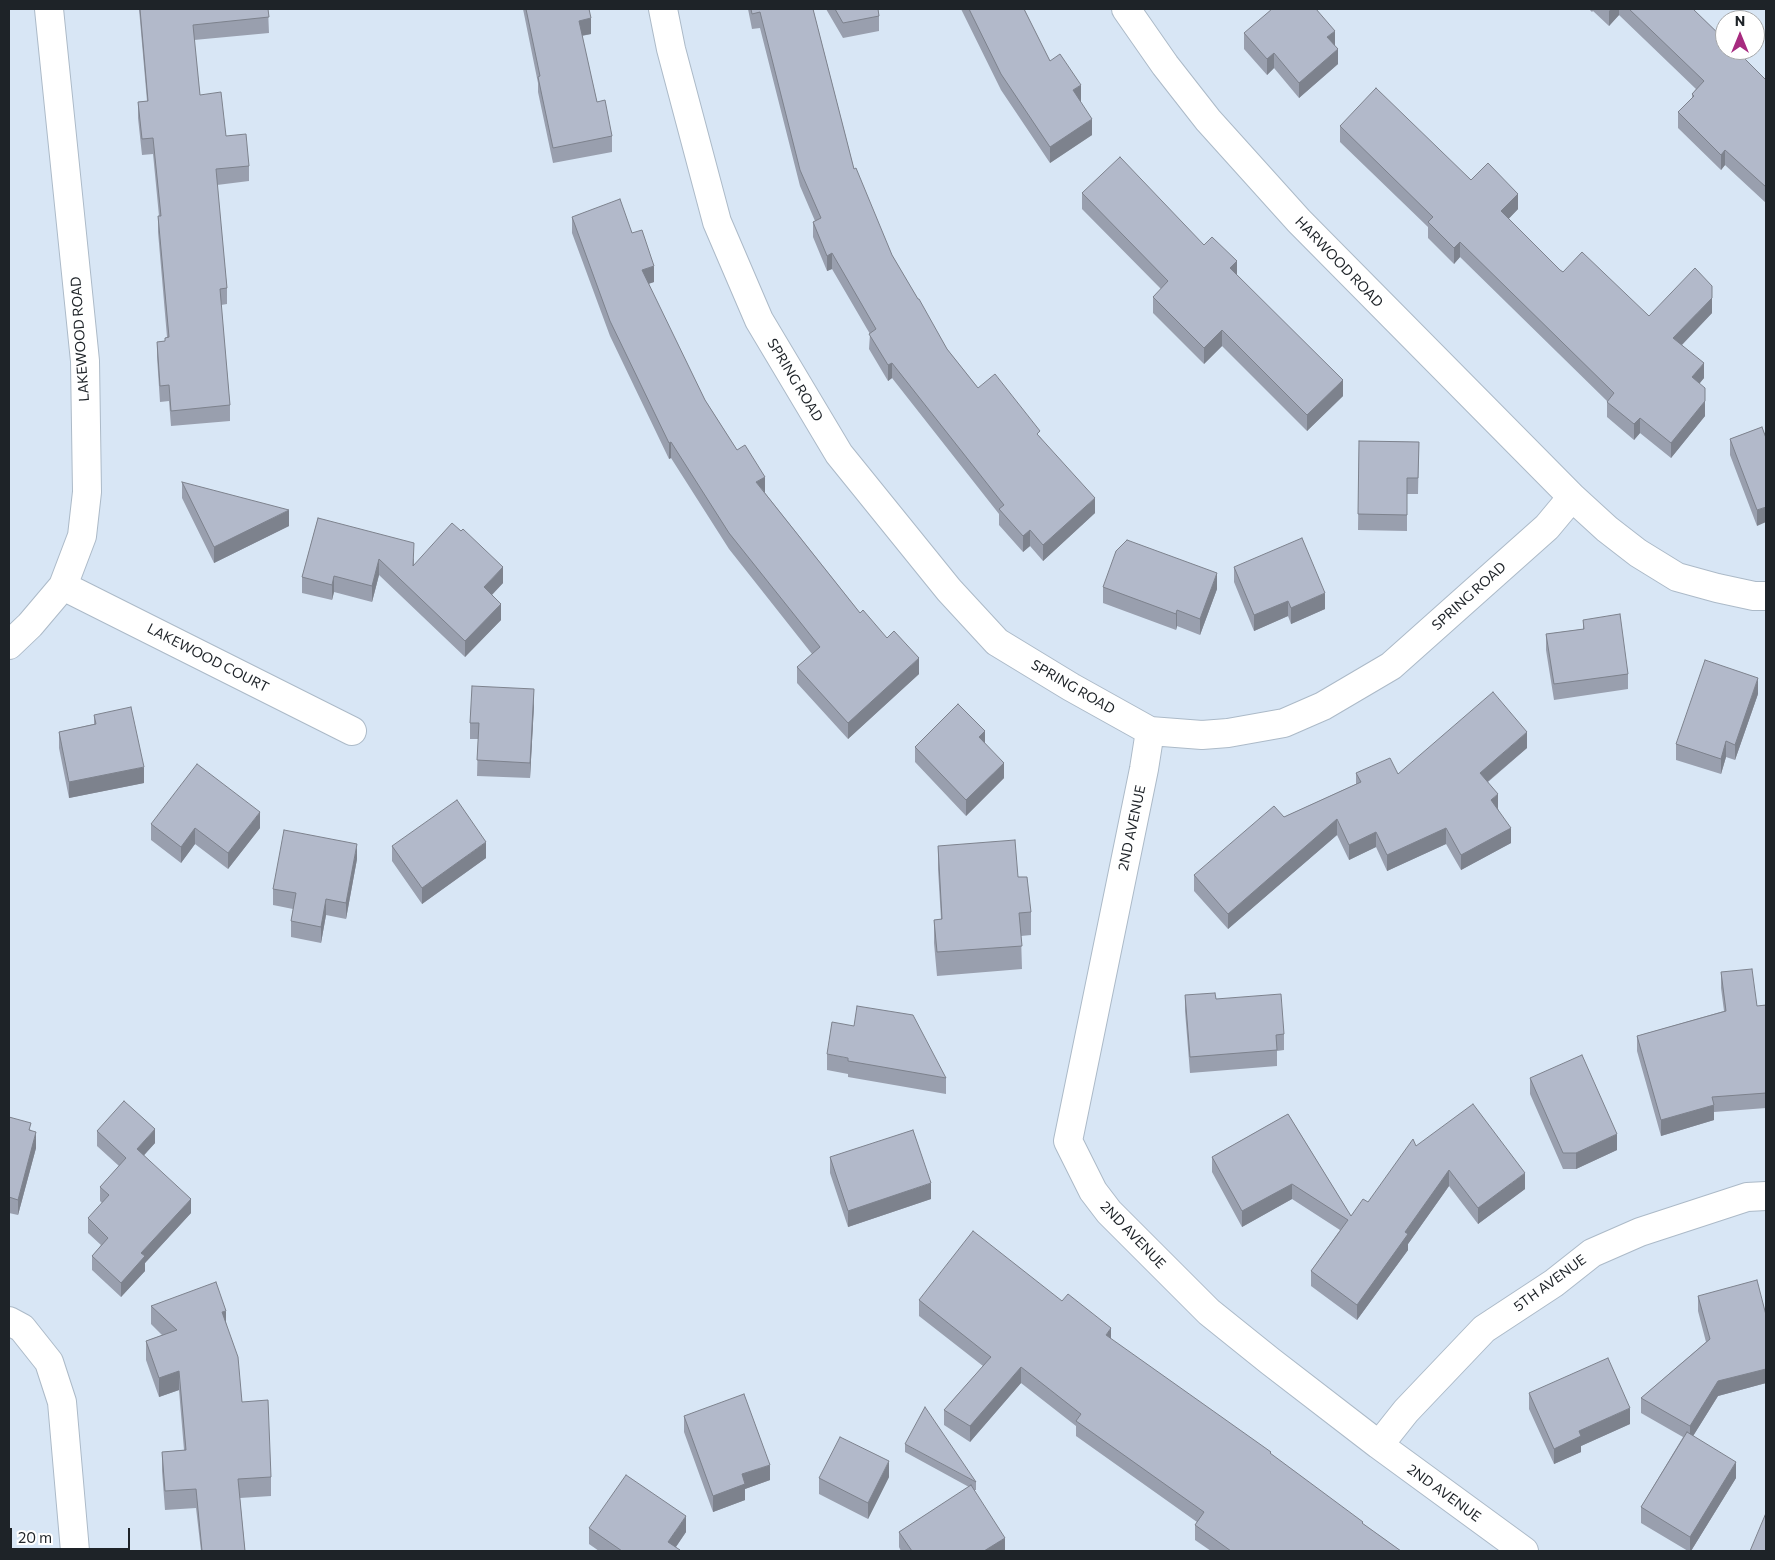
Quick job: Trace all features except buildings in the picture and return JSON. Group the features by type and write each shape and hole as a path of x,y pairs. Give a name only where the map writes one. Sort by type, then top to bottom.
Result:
{"street":[{"name":"LAKEWOOD ROAD","path":"9,645 30,625 63,586 82,536 87,492 84,361 49,9"},
{"name":"SPRING ROAD","path":"663,9 671,48 717,222 758,320 839,454 949,590 997,642 1071,687 1150,731 1202,735 1228,733 1284,723 1323,706 1391,666 1547,527 1572,498"},
{"name":"HARWOOD ROAD","path":"1126,9 1164,65 1208,120 1298,220 1572,498"},
{"path":"1572,498 1638,553 1677,576 1717,588 1754,596 1766,596"},
{"name":"LAKEWOOD COURT","path":"63,586 352,731"},
{"name":"2ND AVENUE","path":"1150,731 1144,769 1068,1141 1094,1192 1109,1212 1209,1312 1270,1362 1524,1551"},
{"name":"5TH AVENUE","path":"1379,1444 1406,1411 1484,1329 1554,1283 1592,1253 1640,1232 1747,1197 1766,1196"},
{"path":"9,1321 22,1328 49,1362 62,1402 76,1551"}]}
